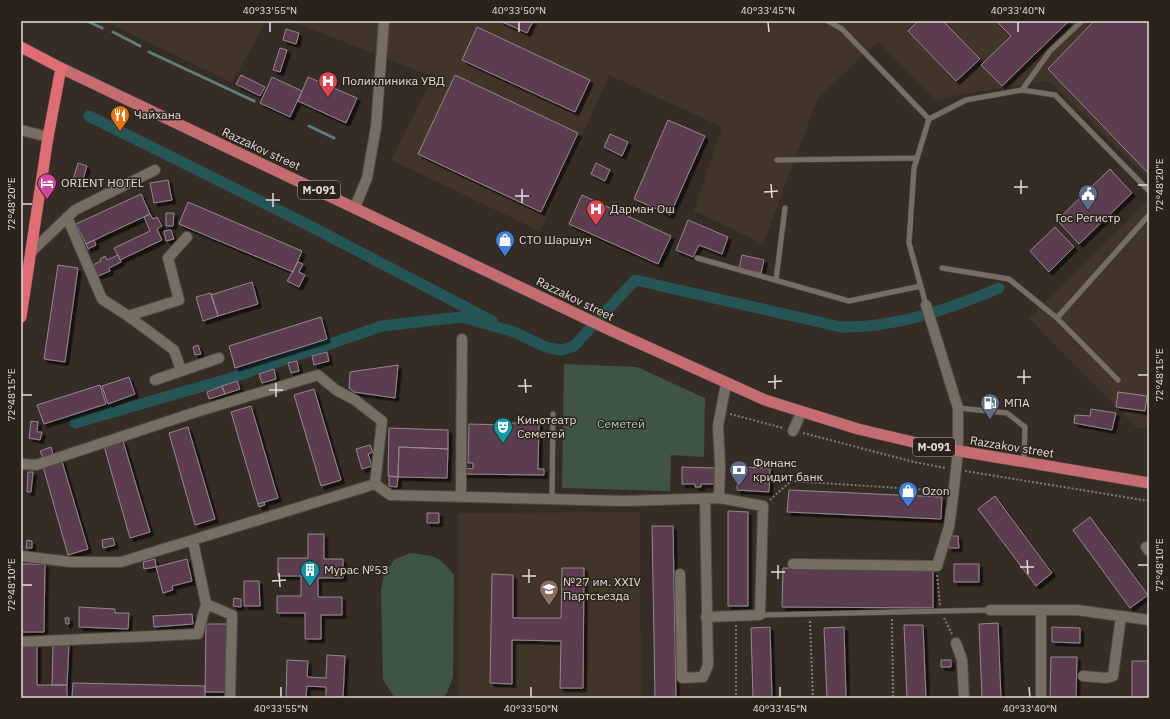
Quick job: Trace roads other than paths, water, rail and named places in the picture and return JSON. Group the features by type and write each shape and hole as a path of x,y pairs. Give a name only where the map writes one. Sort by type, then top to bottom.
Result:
{"highway":[{"name":"Razzakov street","path":"21,47 61,68"},
{"path":"21,317 48,137 61,68"}],"main road":[{"name":"Razzakov street","path":"61,68 610,330 726,384 765,400 858,429 958,451 1149,483"}],"street":[{"path":"355,207 367,178 376,127 384,21"},
{"path":"21,130 48,137"},
{"path":"31,252 75,210 155,170"},
{"path":"67,217 102,299 174,350 181,370"},
{"path":"128,316 179,300 168,258 187,237"},
{"path":"793,564 936,566 949,527 957,470 958,408 926,305"},
{"path":"460,496 462,339"},
{"path":"155,380 219,358"},
{"path":"21,464 36,465 193,413 318,375 336,390 355,400 382,421 375,484"},
{"path":"719,498 720,465 718,426 726,384"},
{"path":"793,431 801,412"},
{"path":"375,484 390,495 624,502 719,498 763,506 760,615 706,617"},
{"path":"21,556 71,562 121,562 375,484"},
{"path":"680,574 682,678 703,677 708,665 705,499"},
{"path":"21,642 198,634 206,604 193,541"},
{"path":"206,604 232,615 230,698"},
{"path":"990,610 1077,610 1149,620"},
{"path":"1041,610 1041,698"},
{"path":"1083,676 1106,678 1113,676 1121,616"},
{"path":"956,643 962,660 964,698"}],"lane":[{"path":"828,21 842,29 929,119"},
{"path":"1022,90 1050,51 1082,21"},
{"path":"926,305 909,243 914,168 929,119 966,100 1022,90 1055,95 1149,191"},
{"path":"777,160 917,158"},
{"path":"776,280 785,208"},
{"path":"1057,318 1149,215"},
{"path":"697,258 849,300 920,286"},
{"path":"942,268 1009,279 1057,318 1118,380"},
{"path":"958,408 1008,413 1025,427 1024,462"},
{"path":"552,499 553,414"},
{"path":"760,615 990,610"}],"waterway":[{"path":"87,21 102,28"},
{"path":"113,32 140,46"},
{"path":"149,52 254,101"},
{"path":"89,116 308,225 492,321"},
{"path":"309,126 334,138"},
{"path":"75,423 228,379 382,326 462,317 514,332 548,348 562,350 574,346 635,280 841,327 902,321 942,310 999,288"}],"place":[{"name":"Поликлиника УВД","path":"328,98"},
{"name":"Чайхана","path":"120,132"},
{"name":"ORIENT HOTEL","path":"47,200"},
{"name":"Гос Регистр","path":"1088,211"},
{"name":"Дарман Ош","path":"596,226"},
{"name":"СТО Шаршун","path":"505,257"},
{"name":"МПА","path":"990,420"},
{"name":"Кинотеатр Семетей","path":"503,444"},
{"name":"Финанс кридит банк","path":"739,487"},
{"name":"Ozon","path":"908,508"},
{"name":"Мурас №53","path":"310,587"},
{"name":"№27 им. XXIV Партсъезда","path":"549,606"}],"park label":[{"name":"Семетей","path":"621,424"}]}
